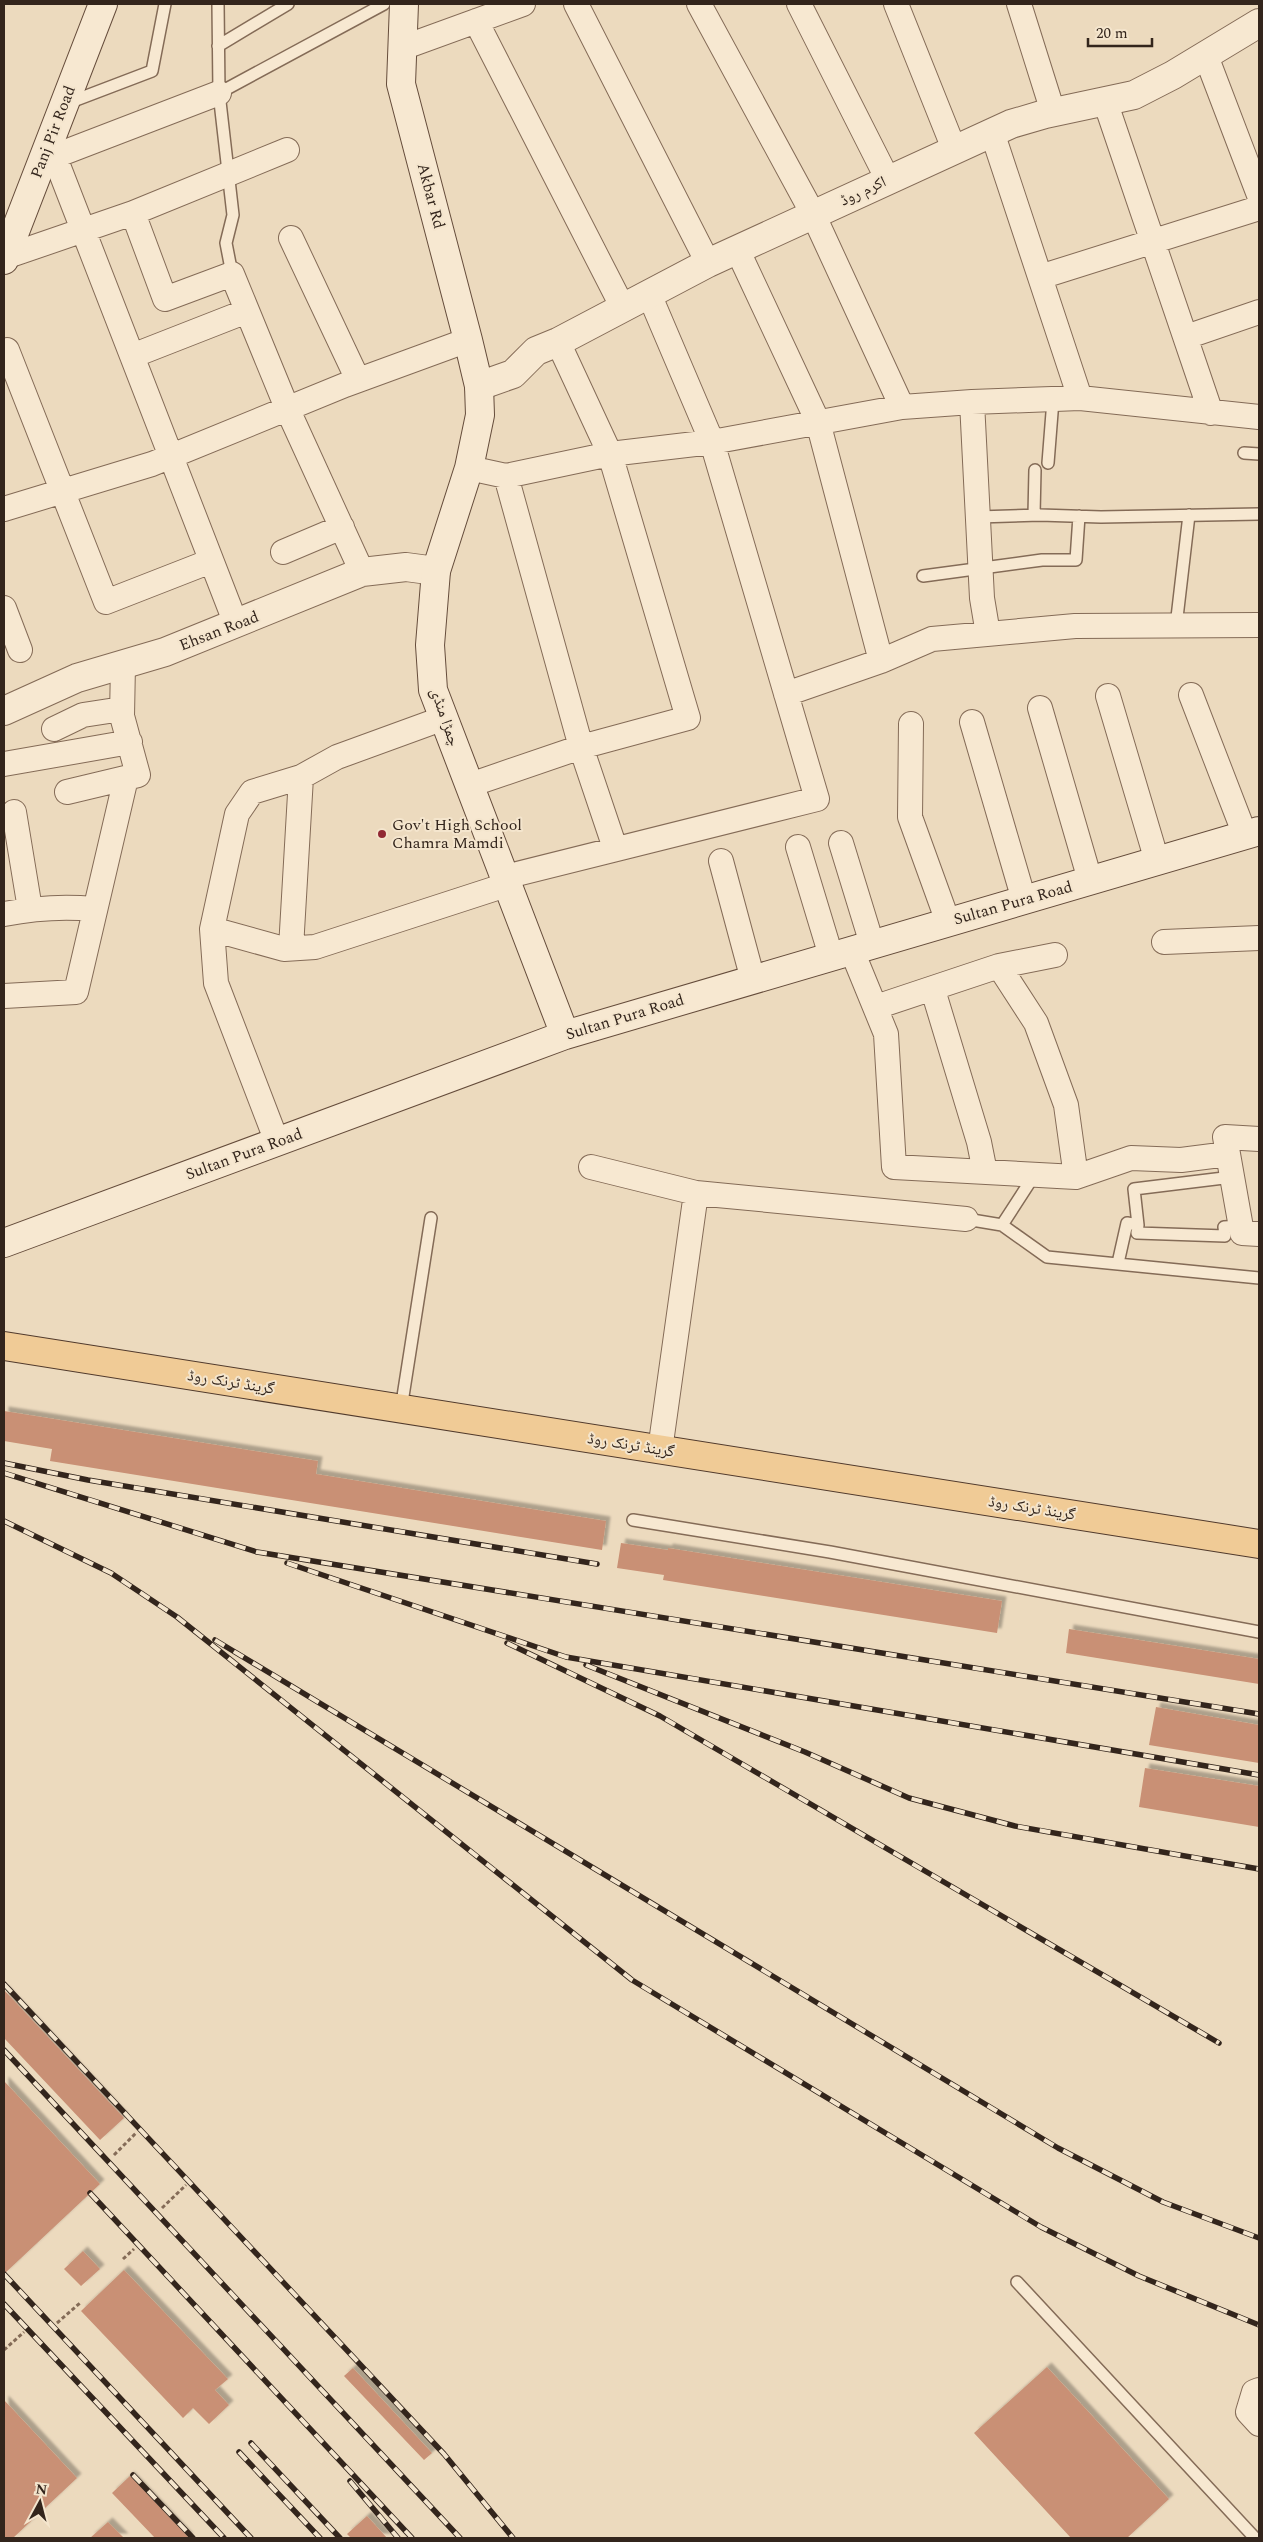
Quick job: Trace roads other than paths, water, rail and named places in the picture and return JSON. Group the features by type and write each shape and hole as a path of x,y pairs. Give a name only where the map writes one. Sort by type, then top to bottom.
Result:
{"main road":[{"name":"Panj Pir Road","path":"4,259 52,149 64,105 103,4"},
{"name":"Akbar Rd","path":"404,4 402,84 468,340 478,386"},
{"name":"اکرم روڈ","path":"478,386 513,374 536,351 558,342 708,263 813,214 1011,124 1053,112 1134,95 1206,56 1259,23"},
{"name":"چمڑا منڈی","path":"478,386 480,415 468,468 436,572 431,654 433,690 565,1035"},
{"name":"Ehsan Road","path":"4,712 77,678 166,652 362,572 406,567 436,572"},
{"name":"Sultan Pura Road","path":"4,1244 565,1035 1252,833"},
{"name":"گرینڈ ٹرنک روڈ","path":"4,1346 1259,1544"}],"street":[{"path":"402,48 523,4"},
{"path":"576,4 708,263"},
{"path":"698,4 813,214 902,407"},
{"path":"799,4 888,180"},
{"path":"896,4 954,150"},
{"path":"1019,4 1053,112"},
{"path":"476,21 623,308"},
{"path":"1206,56 1259,195"},
{"path":"218,93 52,149 236,624"},
{"path":"1105,101 1211,413"},
{"path":"992,132 1080,398"},
{"path":"4,259 133,213 228,176 287,150"},
{"path":"1040,277 1259,208"},
{"path":"133,213 166,300 232,274 287,408 362,572"},
{"path":"292,238 358,380"},
{"path":"737,250 818,422 881,661"},
{"path":"212,928 284,949 315,947 506,881 615,848 817,799 712,442 650,294"},
{"path":"132,356 247,311"},
{"path":"1186,337 1259,312"},
{"path":"4,509 171,457 358,380 468,340"},
{"path":"470,785 581,747 688,718 610,454 558,342"},
{"path":"4,351 7,350 106,602 211,561"},
{"path":"468,468 506,476 610,454 712,442 902,407 972,402 1080,398 1259,417"},
{"path":"972,402 981,568 988,634"},
{"path":"506,476 581,747 615,848"},
{"path":"283,552 342,528"},
{"path":"4,608 20,650"},
{"path":"786,694 881,661 932,640 1075,626 1259,625"},
{"path":"67,792 138,775 122,709 123,664"},
{"path":"1191,695 1252,833"},
{"path":"1108,696 1157,861"},
{"path":"1040,708 1090,880"},
{"path":"54,729 83,715 122,709"},
{"path":"277,1142 216,983 212,928 237,814 252,792 301,777 337,757 444,718"},
{"path":"972,722 1024,900"},
{"path":"911,724 910,817 948,922"},
{"path":"4,764 130,742"},
{"path":"291,948 301,777"},
{"path":"4,996 76,992 126,778"},
{"path":"14,812 13,859 30,909"},
{"path":"841,843 852,950"},
{"path":"798,847 852,950 886,1034 894,1167 1076,1176 1132,1158 1182,1160 1228,1154"},
{"path":"720,861 753,980"},
{"path":"4,914 30,909 70,906 94,909"},
{"path":"1164,942 1259,938"},
{"path":"876,1008 934,990 999,966 1055,955"},
{"path":"999,966 1036,1023 1066,1105 1076,1176"},
{"path":"934,990 979,1142 985,1172"},
{"path":"1250,1230 1232,1177 1225,1137 1259,1139"},
{"path":"591,1168 696,1193 966,1219"},
{"path":"660,1450 696,1193"},
{"path":"1259,2390 1254,2392 1248,2412 1259,2424"}],"lane":[{"path":"64,105 152,70 165,4"},
{"path":"218,4 218,93 233,215 226,242 232,274"},
{"path":"218,46 273,8 288,4"},
{"path":"218,93 384,4"},
{"path":"1048,463 1052,400"},
{"path":"1244,453 1259,454"},
{"path":"1034,515 1035,470"},
{"path":"978,517 1259,514"},
{"path":"1176,626 1189,515"},
{"path":"923,576 1042,560 1076,560 1079,516"},
{"path":"1002,1225 1035,1174"},
{"path":"1232,1177 1134,1189 1138,1225 1137,1233 1225,1236 1224,1227 1250,1230"},
{"path":"401,1409 431,1218"},
{"path":"966,1219 1002,1225 1047,1257 1259,1278"},
{"path":"1118,1263 1127,1223 1138,1225"},
{"path":"633,1520 830,1552 1259,1632"},
{"path":"1017,2282 1255,2538"}],"railway":[{"path":"4,1463 88,1480 597,1564"},
{"path":"4,1473 257,1552 1259,1714"},
{"path":"4,1521 111,1573 177,1617 632,1980 1041,2227 1139,2276 1259,2325"},
{"path":"287,1563 566,1657 1259,1775"},
{"path":"215,1640 1058,2148 1163,2202 1259,2238"},
{"path":"507,1643 660,1716 1219,2043"},
{"path":"586,1665 805,1752 909,1798 1015,1826 1259,1869"},
{"path":"4,1984 444,2454 513,2538"},
{"path":"4,2050 460,2538"},
{"path":"90,2193 412,2538"},
{"path":"4,2274 251,2538"},
{"path":"4,2304 224,2538"},
{"path":"251,2443 340,2538"},
{"path":"239,2452 320,2538"},
{"path":"133,2475 193,2538"},
{"path":"350,2481 398,2538"}],"place":[{"name":"Gov't High School Chamra Mamdi","path":"382,834"}]}
